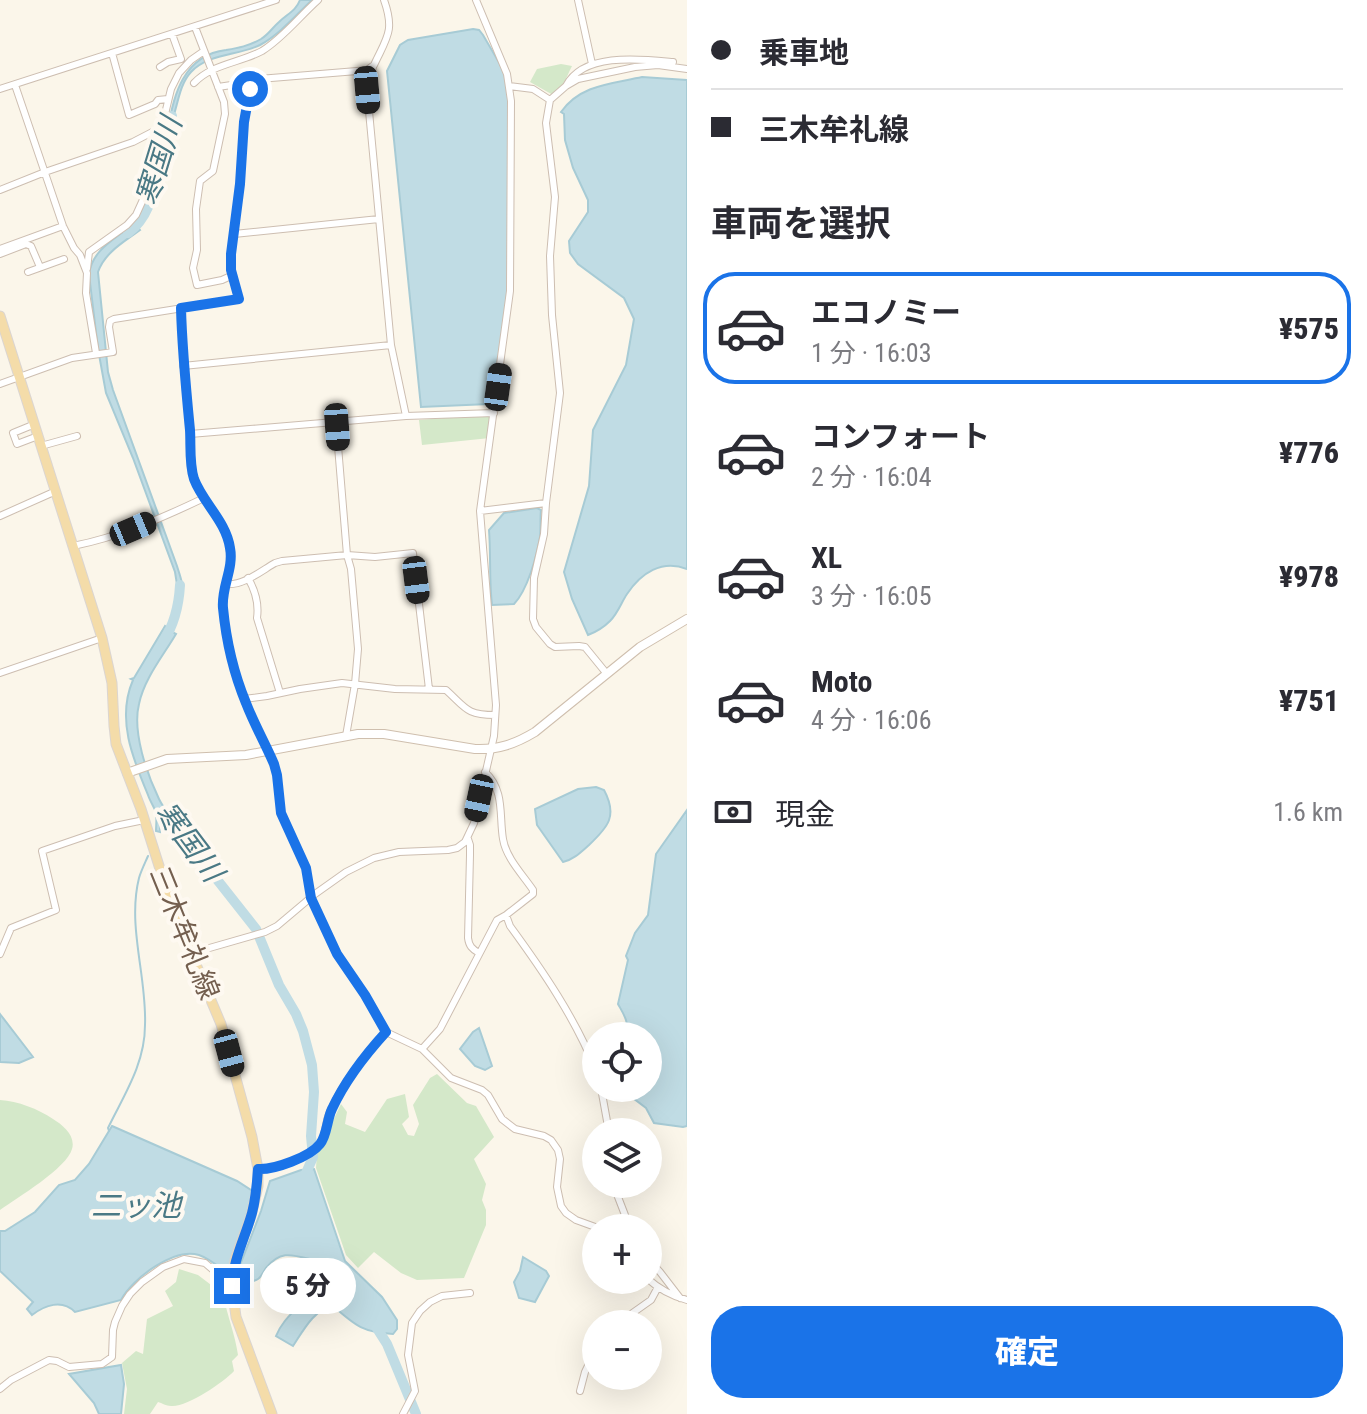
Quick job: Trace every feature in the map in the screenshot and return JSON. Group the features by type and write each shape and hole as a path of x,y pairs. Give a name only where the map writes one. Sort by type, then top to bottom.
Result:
{"main road":[{"name":"三木牟礼線","path":"0,316 102,638 112,683 116,744 131,771 173,910 221,1024 252,1137 258,1173 254,1203 235,1260 232,1284 236,1317 272,1414"}],"street":[{"path":"0,79 1,89 276,0"},
{"path":"194,83 211,68 259,53 318,0"},
{"path":"384,0 390,31 374,65 367,90 391,345 406,416"},
{"path":"192,953 277,926 346,872 374,858 399,852 457,848 468,838 474,823 494,736 495,715 480,511 510,291 509,86 502,60 476,0"},
{"path":"578,0 592,64"},
{"path":"195,27 224,102 225,114 213,171 200,181 196,209 197,250 193,268 197,285 233,275"},
{"path":"160,67 181,59 172,34"},
{"path":"96,353 86,293 89,252 136,215 142,204 171,89 179,73 204,52"},
{"path":"112,53 129,115 158,100 168,99"},
{"path":"566,86 575,73 592,64 634,59 675,63 678,67"},
{"path":"0,384 72,358 113,352 109,327 114,319 239,299 231,263 244,122 253,83 259,79 367,70 374,65"},
{"path":"607,674 585,647 555,647 550,644 533,619 534,578 544,534 560,393 550,256 555,197 546,123 550,100 578,79 635,67 658,65 687,69"},
{"path":"218,87 238,84 250,89"},
{"path":"15,85 63,226 87,273"},
{"path":"509,86 533,89 550,100"},
{"path":"0,190 133,142 162,127"},
{"path":"234,234 379,219"},
{"path":"0,252 63,226"},
{"path":"0,252 26,244 31,246 40,267"},
{"path":"28,272 64,259"},
{"path":"181,308 192,472 194,481 226,533 230,547 231,561 223,604 225,622 244,699 277,775 281,813 306,868 311,898 337,954 386,1032 422,1049 451,1078 482,1090 502,1119 515,1129 551,1140 560,1159 557,1187 561,1206 566,1213 582,1222"},
{"path":"183,366 391,345"},
{"path":"190,434 406,416 494,413"},
{"path":"336,422 358,649 346,736"},
{"path":"35,424 13,433 17,444 77,436"},
{"path":"0,516 56,491"},
{"path":"73,546 116,536 204,498"},
{"path":"480,511 546,503"},
{"path":"226,584 234,585 275,563 347,555 375,557 413,553 429,689"},
{"path":"248,578 253,587 257,618 280,693"},
{"path":"131,771 184,757 268,751 358,734 384,734 475,749 507,746 535,732 652,638 687,619"},
{"path":"0,673 102,638"},
{"path":"244,699 342,683 395,689 446,690 475,715 495,715"},
{"path":"422,1049 440,1029 497,920 533,894 506,847 500,800 492,779 485,772"},
{"path":"0,954 11,928 56,910 42,851 115,826 144,820"},
{"path":"468,838 468,944 479,953"},
{"path":"506,915 582,1038"},
{"path":"258,1173 317,1148 334,1104 350,1077 386,1032"},
{"path":"0,1389 49,1360 69,1367 102,1364 112,1357 113,1330 122,1306 136,1288 163,1267 184,1259 205,1263 232,1284"},
{"path":"662,1274 684,1299"},
{"path":"662,1289 684,1299"},
{"path":"403,1414 415,1391 408,1355 412,1323 430,1302 442,1296 470,1293"},
{"path":"637,1310 654,1294"},
{"path":"580,1391 582,1383"}],"green space":[{"path":"561,64 572,66 553,95 530,82 537,69"},
{"path":"493,414 490,438 422,445 419,420"},
{"path":"437,1074 467,1103 476,1106 494,1137 474,1159 486,1184 482,1200 486,1225 464,1278 417,1280 401,1273 374,1252 358,1268 346,1255 316,1168 317,1152 326,1144 329,1129 341,1104 347,1112 345,1124 365,1132 387,1099 405,1094 409,1117 402,1124 408,1135 414,1136 419,1124 413,1105 430,1078"},
{"path":"0,1100 21,1104 47,1115 68,1131 73,1144 61,1165 0,1210"},
{"path":"179,1269 198,1275 223,1294 238,1355 232,1361 234,1371 186,1403 171,1406 158,1402 150,1414 124,1414 127,1389 122,1363 136,1351 143,1354 147,1319 173,1306 165,1291 176,1282"}],"water":[{"path":"300,0 312,0 267,41 251,49 206,61 191,72 183,85 168,130 177,91 191,68 212,53 261,39 294,10"},
{"path":"473,29 483,35 504,71 508,89 509,290 493,402 421,407 387,71 400,45 408,40"},
{"path":"642,77 687,80 687,569 669,566 646,574 633,586 610,621 588,635 564,572 589,486 593,430 626,365 634,319 624,298 578,264 570,253 569,241 588,212 588,200 573,168 565,140 564,114 561,112 587,91"},
{"path":"134,223 140,230 110,253 98,272 108,372 180,574 182,586 179,597 175,572 106,393 98,349 89,274 91,265 106,245"},
{"path":"541,510 540,537 527,582 514,604 492,605 489,530 504,513"},
{"path":"165,626 176,634 145,686 139,704 137,727 154,789 192,848 160,813 160,832 156,831 156,812 137,767 126,724 131,679"},
{"path":"596,787 604,790 610,807 606,827 574,858 563,862 537,825 535,809 578,789"},
{"path":"687,810 687,1126 683,1127 662,1124 662,1118 651,1118 638,1102 662,1102 662,1022 626,1022 618,1004 628,960 626,956 635,933 648,915 656,854"},
{"path":"0,1014 33,1057 19,1063 0,1062"},
{"path":"479,1028 492,1066 485,1070 475,1066 460,1049"},
{"name":"二ッ池","path":"112,1126 237,1181 254,1192 231,1276 199,1255 178,1256 144,1274 121,1300 75,1312 65,1306 54,1305 32,1315 27,1309 33,1302 0,1271 0,1231 35,1212 59,1185 75,1180 89,1164"},
{"name":"二ッ池","path":"314,1169 345,1261 382,1297 397,1320 397,1329 393,1334 360,1327 333,1306 315,1316 293,1346 276,1336 312,1286 310,1259 281,1256 258,1279 237,1280 270,1181 301,1170"},
{"path":"523,1257 549,1276 535,1302 519,1298 514,1282"},
{"path":"121,1365 124,1384 121,1414 99,1414 94,1403 69,1374"}],"waterway":[{"name":"寒国川","path":"128,233 142,218 151,200 172,116"},
{"name":"寒国川","path":"163,642 175,614 180,585"},
{"name":"寒国川","path":"185,839 256,929 279,985 303,1031 312,1065 314,1092 313,1157 303,1180"},
{"path":"109,1131 138,1066 144,1039 145,1007 135,914 139,878 148,856"},
{"name":"寒国川","path":"373,1322 387,1344 416,1414"}],"route":[{"path":"232,1286 235,1260 258,1186 258,1169 282,1165 321,1144 334,1104 350,1077 386,1032 337,954 320,920 309,892 303,858 281,813 274,764 244,699 225,622 223,594 229,576 230,547 226,533 194,481 192,472 181,308 239,299 231,270 231,254 250,89"}]}
